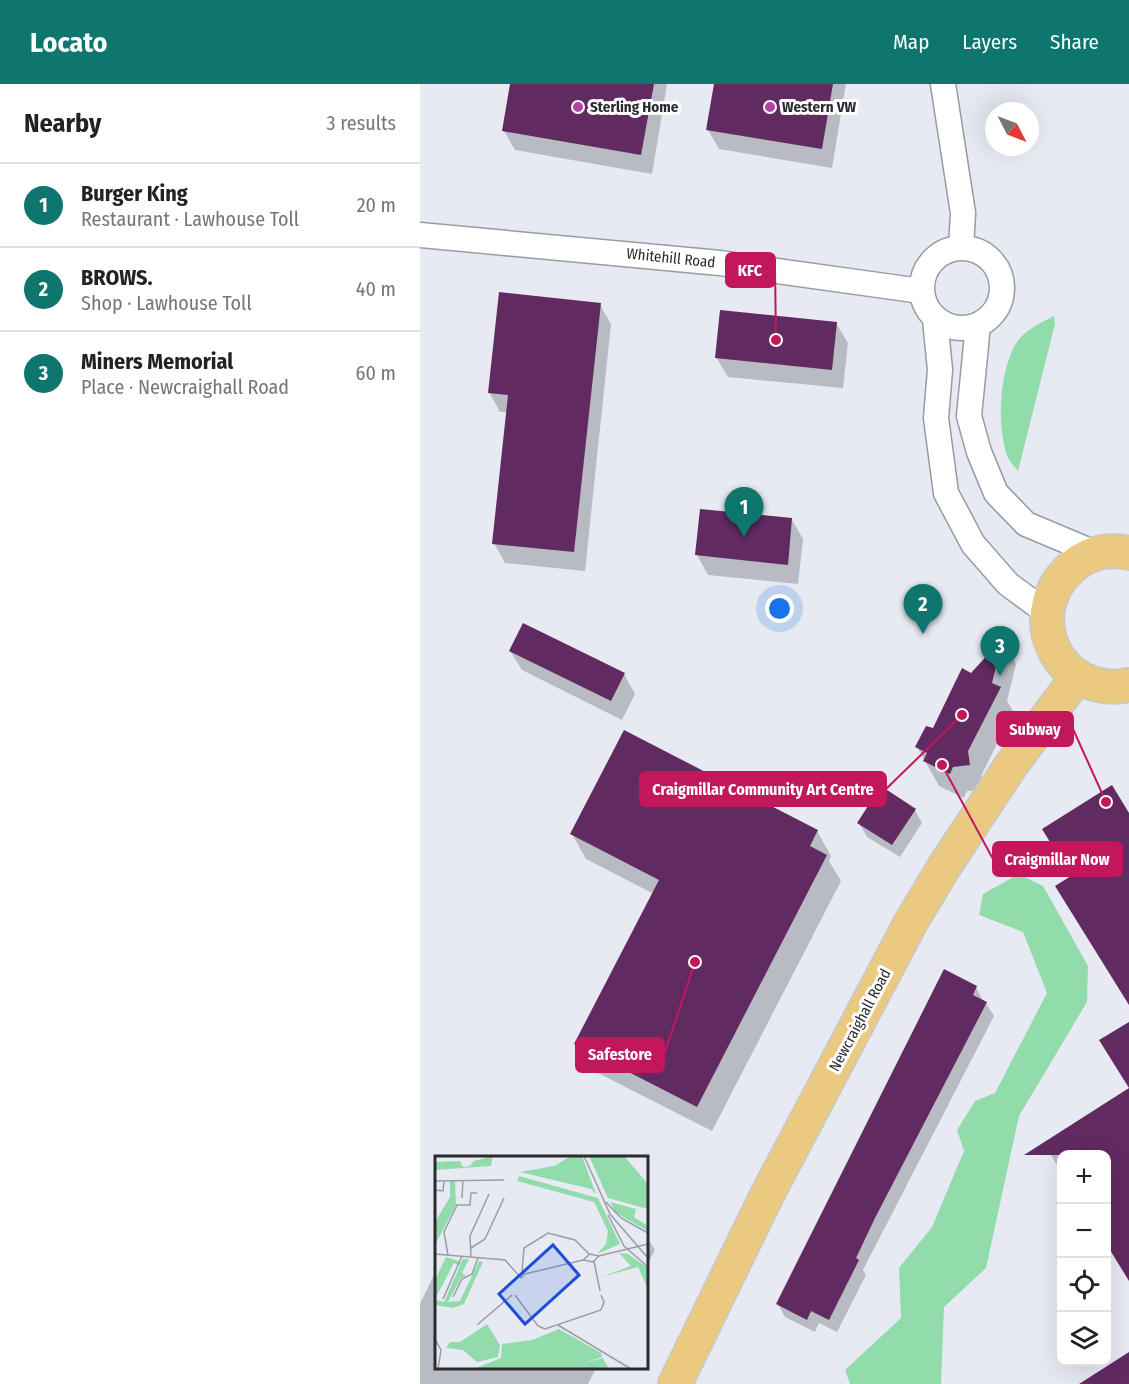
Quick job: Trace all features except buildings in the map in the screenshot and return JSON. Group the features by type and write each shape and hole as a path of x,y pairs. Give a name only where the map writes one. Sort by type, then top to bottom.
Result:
{"main road":[{"path":"1129,553 1110,551 1084,557 1064,572 1051,592 1046,612 1046,625 1053,650 1068,669 1078,676 1105,687 1129,686"},
{"name":"Newcraighall Road","path":"675,1384 767,1195 911,922 944,867 1012,764 1078,676"}],"street":[{"path":"943,84 963,213 961,248"},
{"name":"Whitehill Road","path":"420,235 720,263 921,291"},
{"path":"972,249 990,260 997,268 1001,278 1000,301 987,320 978,325 955,328 944,325 928,310 921,291 928,266 937,256 948,250 972,249"},
{"path":"935,319 940,370 936,418 946,494 973,544 1008,584 1046,612"},
{"path":"978,325 969,416 979,452 996,493 1026,525 1095,553"}],"green space":[{"path":"1054,316 1055,324 1018,471 1007,456 1002,430 1001,401 1005,372 1014,347 1021,337"},
{"path":"1019,874 1043,886 1088,966 1087,1002 1019,1116 986,1268 944,1307 941,1384 850,1384 845,1370 901,1318 899,1268 932,1227 964,1151 957,1130 975,1101 995,1093 1047,993 1023,932 979,915 983,894"}],"place":[{"name":"Sterling Home","path":"578,107"},
{"name":"Western VW","path":"770,107"},
{"name":"KFC","path":"776,340"},
{"name":"Burger King","path":"744,537"},
{"name":"BROWS.","path":"923,634"},
{"name":"Miners Memorial","path":"1000,676"},
{"name":"Craigmillar Community Art Centre","path":"962,715"},
{"name":"Craigmillar Now","path":"942,765"},
{"name":"Subway","path":"1106,802"},
{"name":"Safestore","path":"695,962"}]}
